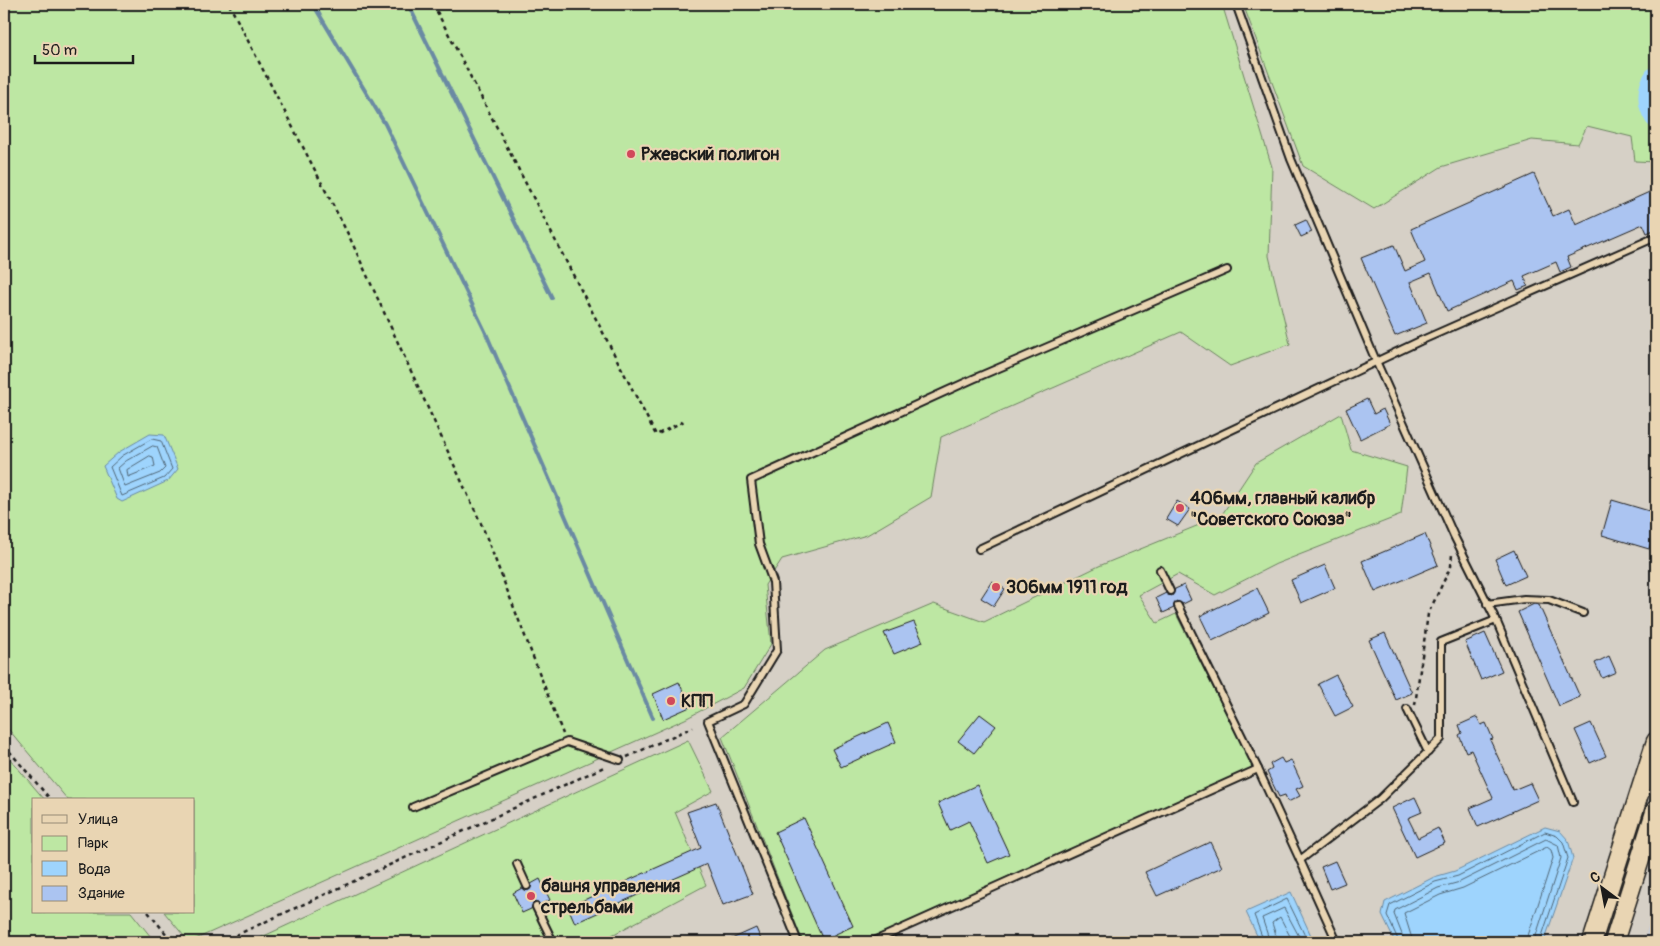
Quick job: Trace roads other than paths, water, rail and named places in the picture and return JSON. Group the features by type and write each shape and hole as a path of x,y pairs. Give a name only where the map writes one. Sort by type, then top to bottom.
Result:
{"main road":[{"path":"1592,942 1656,741"},
{"path":"1614,942 1656,809"}],"lane":[{"path":"1236,4 1291,159 1376,361 1454,536 1496,620 1573,802"},
{"path":"979,549 1376,361 1656,237"},
{"path":"798,942 708,721 744,704 777,650 773,582 759,544 751,480 973,380 1227,270"},
{"path":"1160,570 1170,591"},
{"path":"1487,604 1524,599 1549,600 1583,613"},
{"path":"1178,606 1258,769 1337,942"},
{"path":"1300,860 1380,799 1441,739 1441,642 1496,620"},
{"path":"1407,709 1428,752"},
{"path":"413,807 567,742 620,760"},
{"path":"872,942 1258,769"},
{"path":"517,864 527,886"},
{"path":"536,906 552,942"}],"water":[{"path":"150,434 164,435 178,469 168,481 122,502 117,499 103,466 119,452"},
{"path":"1545,827 1560,831 1568,840 1573,858 1544,942 1395,942 1382,915 1385,902 1434,877 1455,871"},
{"path":"1291,892 1314,942 1260,942 1246,912"}],"waterway":[{"path":"313,4 385,124 485,331 653,718"},
{"path":"408,4 552,298"},
{"path":"1656,78 1650,97 1656,116"}],"place":[{"name":"Ржевский полигон","path":"631,154"},
{"name":"406мм, главный калибр \"Советского Союза\"","path":"1180,508"},
{"name":"306мм 1911 год","path":"996,587"},
{"name":"КПП","path":"671,701"},
{"name":"башня управления стрельбами","path":"531,896"}]}
